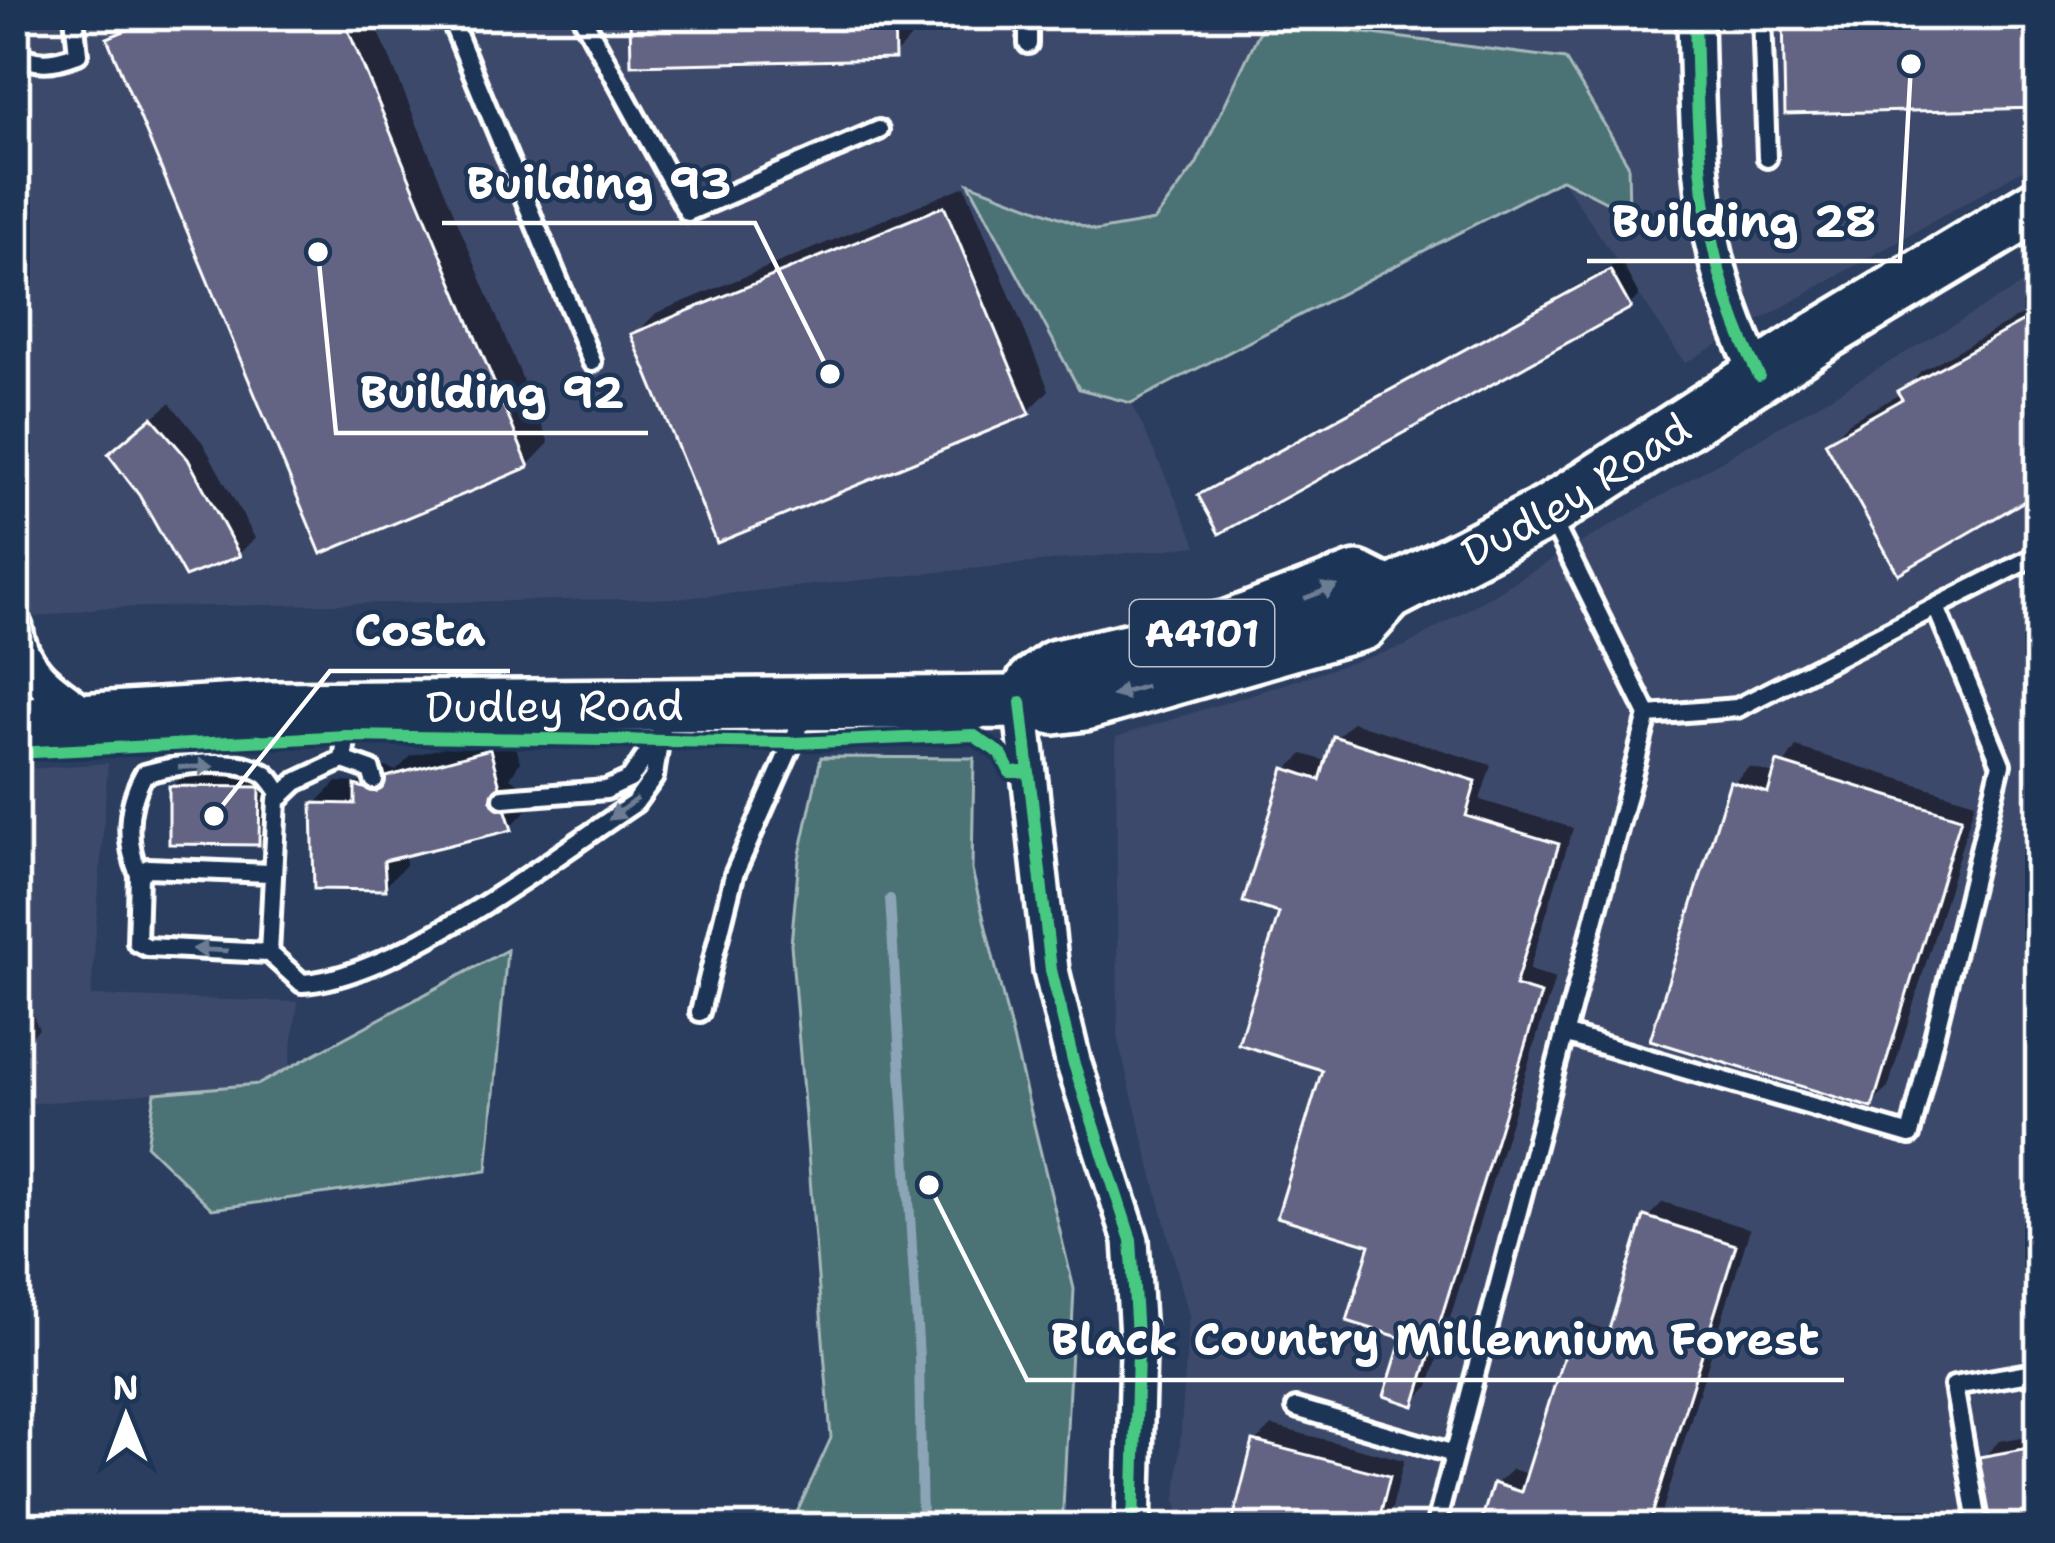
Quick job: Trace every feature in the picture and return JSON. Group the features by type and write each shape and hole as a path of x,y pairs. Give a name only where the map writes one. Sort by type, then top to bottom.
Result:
{"main road":[{"name":"A4101","path":"1759,376 2040,204"},
{"name":"Dudley Road","path":"15,724 352,708 661,730 808,705 1021,702 1054,708 1085,704 1362,624 1389,594 1548,512 1759,376"}],"street":[{"path":"1695,15 1707,236 1727,313 1759,376"},
{"path":"15,628 17,651 35,676 94,720"},
{"path":"1021,702 1051,970 1073,1061 1131,1240 1138,1352 1133,1528"}],"lane":[{"path":"15,53 30,62 57,62 77,54 74,15"},
{"path":"449,15 592,362"},
{"path":"581,15 688,212 878,130"},
{"path":"1028,15 1028,44"},
{"path":"1762,15 1767,158"},
{"path":"1435,1528 1648,716 1548,512"},
{"path":"1648,716 1737,708 2040,554"},
{"path":"1564,1034 1910,1135 2001,764 1936,607"},
{"path":"700,1012 734,874 808,705"},
{"path":"343,760 352,708"},
{"path":"503,798 606,790 630,779 661,730"},
{"path":"282,796 266,774 242,766 166,767 144,774 134,794 128,848 139,875 137,942 147,947 269,953 302,983 324,982 432,937 635,803 654,777 661,730"},
{"path":"269,953 269,873 282,796 296,782 343,760 370,770 374,780"},
{"path":"139,875 162,866 269,873"},
{"path":"1979,1528 1954,1386 2040,1371"},
{"path":"1296,1408 1454,1454"}],"shaded area":[{"path":"15,15 2040,15 2040,160 1685,363 1562,179 1132,403 1197,546 685,598 100,608 15,620"},
{"path":"2040,274 2040,1528 1181,1528 1176,1500 1189,1316 1118,1041 1116,737 1405,646"},
{"path":"108,763 91,996 298,1002 289,1068 259,1084 15,1105 15,770"}],"green space":[{"path":"1265,20 1565,59 1628,164 1629,213 1562,179 1131,403 1079,389 969,183 1096,231 1154,221 1196,165"},
{"path":"821,757 974,758 972,870 1074,1289 1062,1528 790,1528 831,1438 791,944 799,859"},
{"path":"507,950 487,1171 212,1209 147,1146 155,1093 259,1084"}],"building":[{"path":"163,15 342,15 529,467 321,554 107,38"},
{"path":"630,15 894,15 895,59 631,65"},
{"path":"1783,15 1833,15 1833,19 2037,15 2039,108 1785,114"},
{"path":"944,206 1030,414 717,543 631,334"},
{"path":"1610,270 1631,308 1219,534 1198,495"},
{"path":"2040,312 2040,492 1898,574 1825,442 1902,399 1897,391"},
{"path":"152,417 188,459 240,556 185,577 139,495 108,454"},
{"path":"1333,736 1476,781 1466,816 1559,844 1515,986 1541,994 1414,1406 1384,1396 1402,1338 1347,1321 1370,1245 1277,1217 1322,1070 1238,1044 1279,913 1243,902 1284,768 1320,780"},
{"path":"490,749 500,786 491,800 506,811 512,830 384,861 386,890 314,889 312,803 355,804 355,785 376,792 386,777"},
{"path":"1777,762 1961,818 1872,1108 1650,1040 1730,781 1768,793"},
{"path":"169,786 260,787 259,845 169,844"},
{"path":"1644,1216 1736,1245 1648,1528 1479,1528 1493,1483 1521,1492 1569,1339 1603,1349"},
{"path":"1253,1441 1390,1476 1377,1528 1231,1528"},
{"path":"2040,1446 2040,1528 1992,1528 1979,1457"}],"waterway":[{"path":"890,899 919,1358 922,1528"}],"cycle path":[{"path":"1695,15 1700,156 1712,243 1723,286 1759,376"},
{"path":"1021,702 1051,970 1073,1061 1131,1240 1138,1352 1133,1528"},
{"path":"15,753 347,736 794,743 973,735 1001,754 1010,772 1029,772"}],"place":[{"name":"Building 28","path":"1911,64"},
{"name":"Building 92","path":"318,252"},
{"name":"Building 93","path":"830,374"},
{"name":"Costa","path":"214,816"},
{"name":"Black Country Millennium Forest","path":"929,1185"}]}
